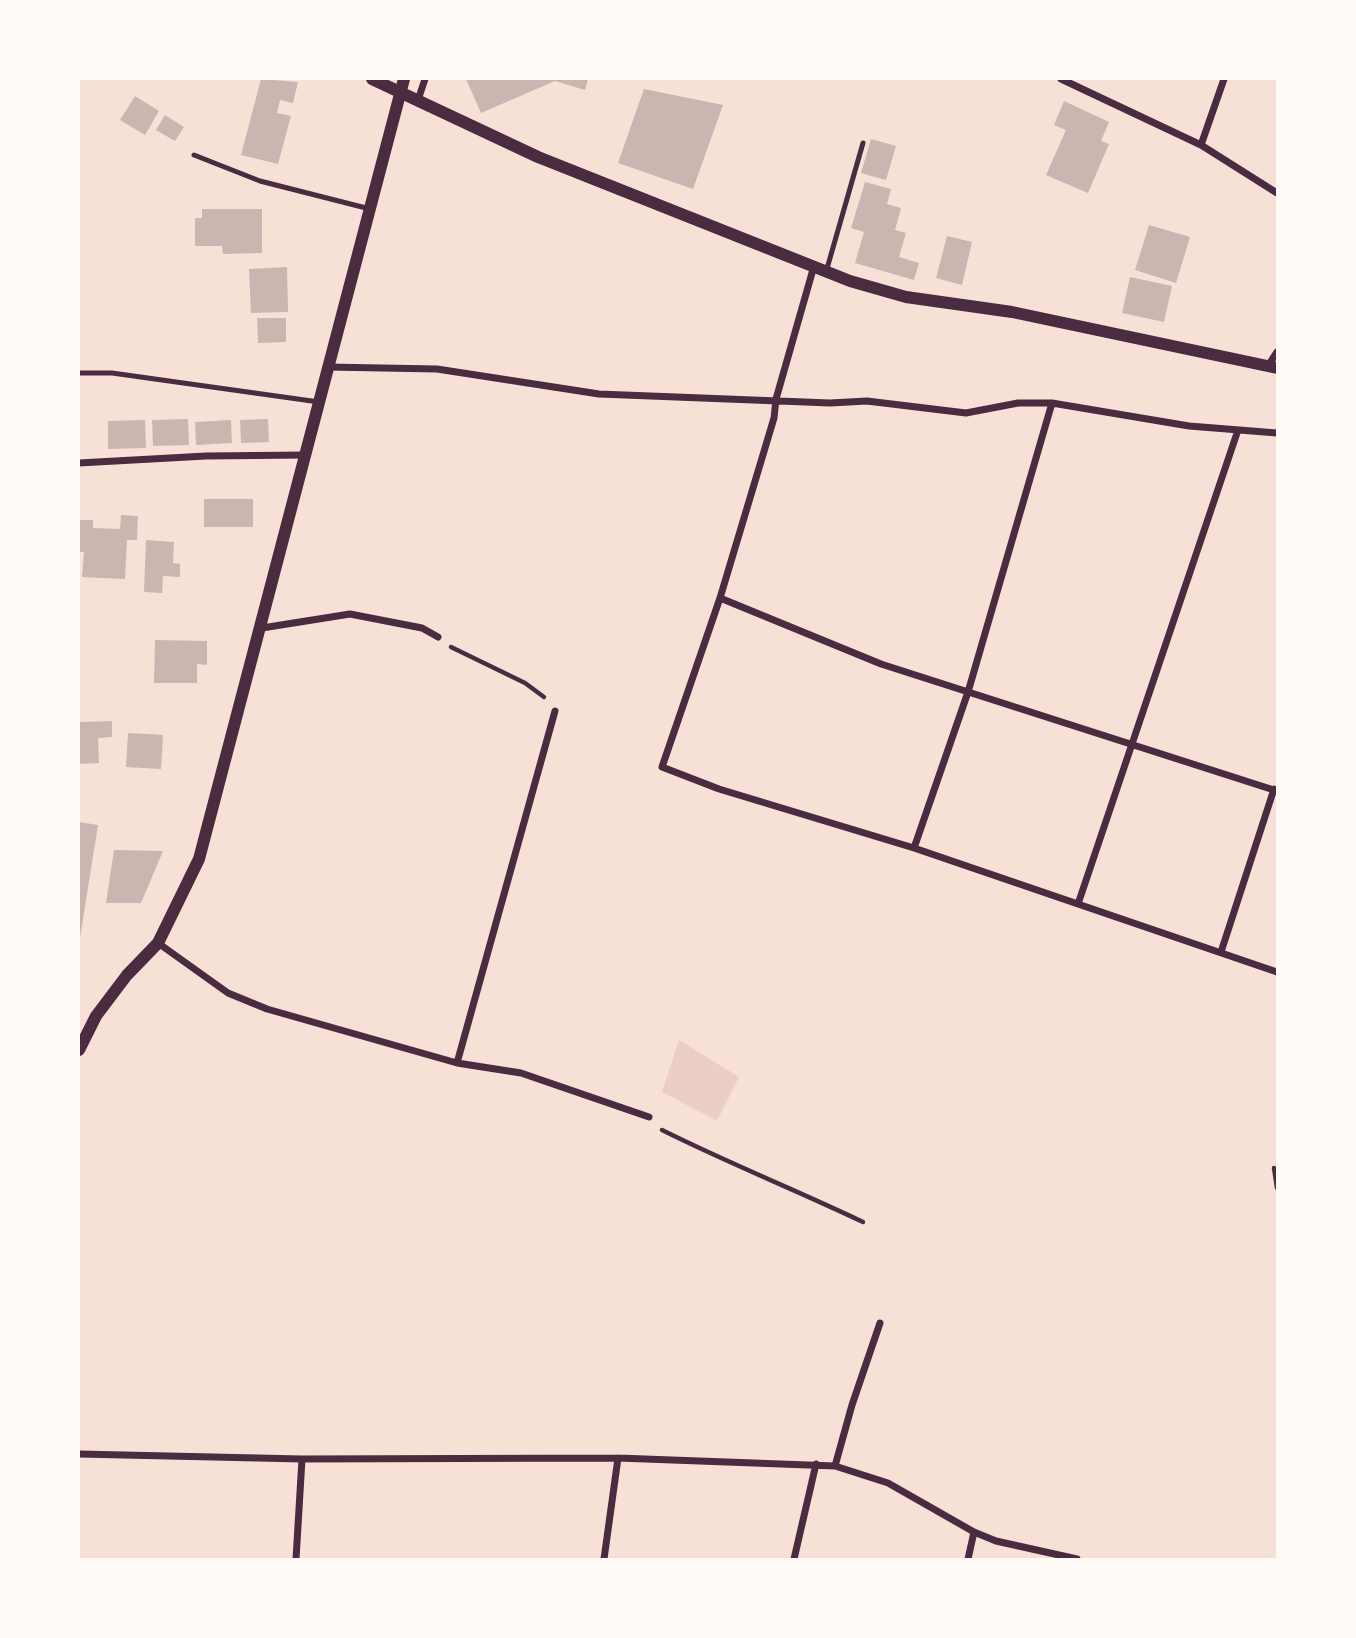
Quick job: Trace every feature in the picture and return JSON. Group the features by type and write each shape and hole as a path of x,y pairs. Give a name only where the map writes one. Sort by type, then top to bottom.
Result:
{"street":[{"path":"372,79 538,157 820,269 906,297 1012,312 1273,367 1277,352"},
{"path":"79,1050 111,996 159,943 199,859 404,79"},
{"path":"418,100 425,79"},
{"path":"1061,79 1201,145 1277,193"},
{"path":"1201,145 1224,79"},
{"path":"820,269 776,399 774,418 720,598 662,767 719,789 914,848 1277,972"},
{"path":"327,368 437,369 600,394 830,403 867,401 966,413 1018,403 1052,403 1129,418 1277,433"},
{"path":"914,848 968,692 1052,403"},
{"path":"1078,904 1238,430"},
{"path":"79,463 206,456 307,455"},
{"path":"720,598 881,664 1275,790 1221,952"},
{"path":"261,628 350,614 422,628 438,637"},
{"path":"457,1063 555,711"},
{"path":"159,943 238,997 267,1009 457,1063 521,1073 649,1117"},
{"path":"835,1466 880,1323"},
{"path":"79,1454 302,1459 618,1458 816,1464 835,1466 888,1483 974,1532 996,1541 1077,1559"},
{"path":"604,1559 618,1458"},
{"path":"296,1559 302,1459"},
{"path":"794,1559 816,1464"},
{"path":"968,1559 974,1532"}],"lane":[{"path":"820,269 863,143"},
{"path":"194,155 260,181 370,209"},
{"path":"79,373 112,373 319,402"}],"path":[{"path":"438,637 457,652 525,682 552,703 555,711"},
{"path":"649,1117 656,1127 738,1167 790,1187 863,1222"},
{"path":"1275,1168 1277,1188"}],"shaded area":[{"path":"679,1040 739,1077 717,1121 662,1092"}],"building":[{"path":"261,79 298,82 293,103 280,100 277,113 291,116 278,164 241,155"},
{"path":"466,79 588,79 585,90 555,81 481,113"},
{"path":"644,89 723,105 693,189 618,163"},
{"path":"135,96 159,111 145,135 120,120"},
{"path":"1064,101 1109,122 1101,141 1109,144 1088,193 1046,175 1066,130 1054,125"},
{"path":"165,115 184,127 175,141 156,130"},
{"path":"871,139 896,146 886,180 861,173"},
{"path":"865,182 891,189 887,204 901,208 895,230 906,233 899,257 919,263 914,280 855,263 864,232 851,228"},
{"path":"202,209 262,209 262,253 223,254 222,246 195,246 195,218 202,218"},
{"path":"1149,225 1190,237 1176,283 1135,270"},
{"path":"947,236 972,242 962,285 936,278"},
{"path":"287,267 288,312 251,313 249,269"},
{"path":"1130,277 1172,286 1164,322 1122,313"},
{"path":"257,318 286,318 286,342 258,343"},
{"path":"188,419 189,445 153,446 152,420"},
{"path":"268,419 269,442 241,443 240,420"},
{"path":"145,420 146,448 108,449 108,421"},
{"path":"231,420 232,443 196,445 195,422"},
{"path":"204,499 253,499 253,527 204,527"},
{"path":"121,515 138,516 137,540 127,540 125,579 82,577 84,552 79,552 79,520 93,520 93,528 120,529"},
{"path":"146,540 174,542 173,563 180,564 180,577 163,576 162,593 144,592"},
{"path":"155,640 207,641 207,665 197,664 197,683 154,683"},
{"path":"112,721 112,737 98,738 99,763 79,764 79,722"},
{"path":"128,733 163,735 161,769 126,767"},
{"path":"79,822 98,825 80,938 79,937"},
{"path":"114,850 163,851 141,903 106,903"}]}
